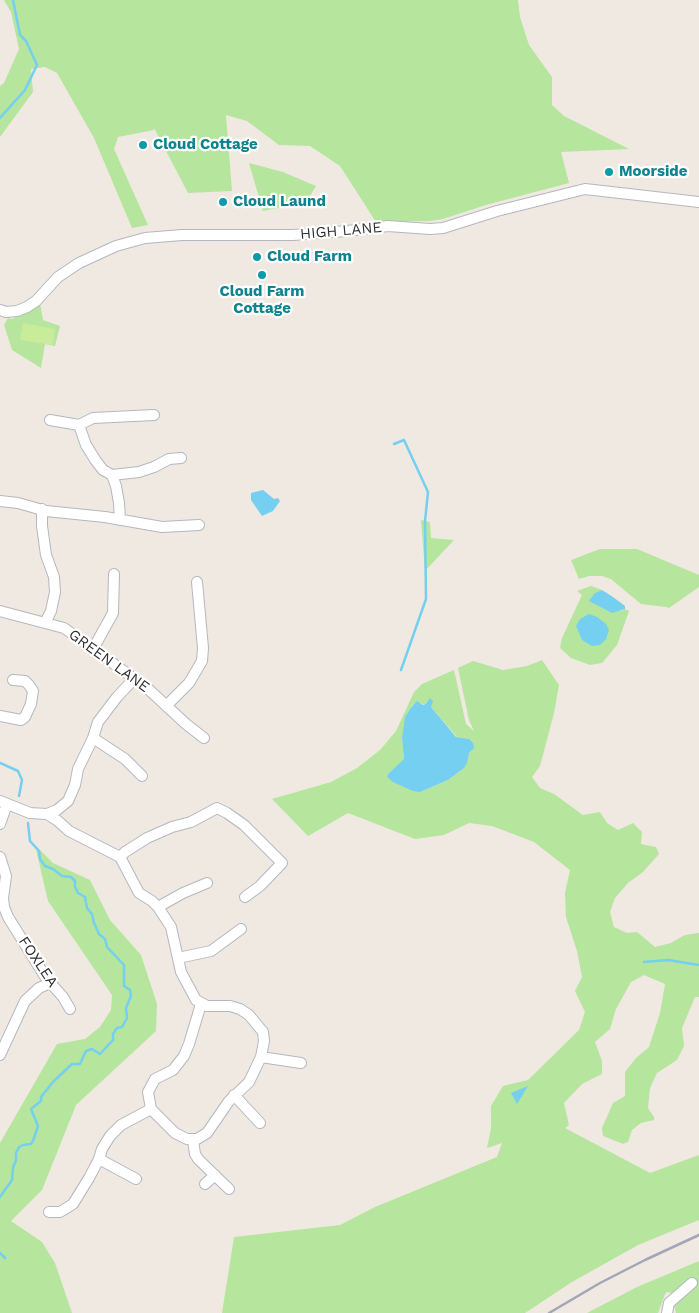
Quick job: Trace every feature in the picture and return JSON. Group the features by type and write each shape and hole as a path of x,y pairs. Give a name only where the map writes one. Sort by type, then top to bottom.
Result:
{"street":[{"name":"HIGH LANE","path":"0,310 6,312 17,311 27,307 36,301 58,277 78,263 116,246 145,238 182,235 293,235 388,226 443,228 497,211 585,189 699,202"},
{"path":"50,420 79,425 92,418 154,415"},
{"path":"79,425 86,445 96,461 103,470 112,475 140,472 169,459 181,458"},
{"path":"112,475 120,503 120,520"},
{"path":"0,501 162,527 199,526"},
{"path":"42,509 46,555 54,577 55,592 51,611 45,623"},
{"path":"93,649 114,613 114,574"},
{"path":"166,706 189,683 202,661 197,582"},
{"name":"GREEN LANE","path":"0,611 64,628 146,687 204,738"},
{"path":"0,716 20,725 31,704 33,691 25,681 13,680"},
{"path":"0,824 4,803 30,813 47,814 68,802 75,785 78,769 93,738 98,722 117,697 134,680"},
{"path":"93,738 125,759 142,776"},
{"path":"120,858 125,852 147,838 172,827 190,822 217,808 244,825 282,863 260,886 245,897"},
{"path":"47,814 69,831 120,858 139,893 158,907 171,927 181,972 193,996 206,1006 240,1008 249,1015 263,1032 262,1057 249,1082 234,1095 207,1133 193,1140 181,1138 174,1133 151,1109 148,1092 155,1079 173,1070 184,1056 190,1044 201,1004"},
{"name":"FOXLEA","path":"0,857 6,876 4,907 8,917 50,983 63,997 70,1009"},
{"path":"158,907 183,893 207,883"},
{"path":"178,958 211,951 240,935"},
{"path":"0,1055 25,1001 39,988 50,983"},
{"path":"262,1057 301,1063"},
{"path":"234,1095 260,1122"},
{"path":"50,1212 60,1212 73,1204 99,1158 102,1149 121,1124 151,1109"},
{"path":"193,1140 195,1154 198,1159 229,1189"},
{"path":"99,1158 136,1179"},
{"path":"204,1184 215,1175"},
{"path":"667,1313 669,1303 692,1283"}],"green space":[{"path":"4,0 518,0 520,17 529,45 552,77 552,105 564,116 629,149 561,152 569,183 486,205 443,219 376,222 340,166 310,146 279,145 247,121 226,115 232,191 188,193 154,128 154,130 118,137 114,149 148,225 132,228 94,138 57,73 45,67 31,69 33,92 0,137 0,86 4,83 19,49 11,12"},
{"path":"249,163 283,172 316,186 304,206 283,207 263,211"},
{"path":"40,303 43,320 60,326 55,346 45,344 41,368 12,350 4,325 8,318 12,319"},
{"path":"23,323 55,329 53,345 20,340"},
{"path":"421,520 430,522 431,538 454,540 425,571"},
{"path":"600,549 637,549 699,575 699,587 669,608 641,604 611,579 602,576 589,576 579,579 571,560"},
{"path":"591,586 602,590 595,593 621,611 625,609 629,611 617,645 602,663 590,665 571,658 560,648 562,638 582,595 577,591"},
{"path":"542,660 559,685 554,713 540,766 532,777 540,788 554,794 583,815 600,812 607,823 618,830 633,823 642,832 641,844 656,847 659,854 615,898 610,912 614,927 627,933 637,932 655,947 671,943 685,935 699,933 699,997 695,997 682,1028 684,1046 677,1060 657,1073 650,1088 648,1108 654,1120 641,1123 632,1130 628,1142 623,1144 603,1136 602,1128 613,1103 625,1096 625,1072 636,1058 649,1047 660,1013 665,984 644,975 631,982 616,1009 610,1029 595,1042 602,1061 602,1074 582,1084 564,1103 569,1125 565,1128 650,1173 699,1155 699,1220 638,1245 572,1282 525,1313 222,1313 234,1237 340,1225 375,1207 497,1157 502,1143 487,1148 491,1128 491,1106 503,1086 528,1080 579,1030 585,1012 575,991 582,977 577,951 566,917 565,893 570,870 534,842 492,826 469,823 444,835 415,839 348,813 308,836 272,799 331,782 357,768 380,750 396,731 414,692 422,684 454,670 466,724 474,731 469,720 458,668 473,661 503,670 527,666","holes":["417,702 431,707 457,737 469,739 472,750 469,753 464,768 448,780 420,792 389,773 404,760 402,738 412,705"]},
{"path":"35,845 53,863 90,880 110,920 141,955 157,1004 156,1031 76,1105 42,1190 11,1221 42,1242 55,1263 72,1313 0,1313 0,1143 57,1044 85,1039 100,1027 111,1010 112,995 48,901"},
{"path":"699,1261 699,1313 676,1313 671,1293 666,1292 658,1313 587,1313 637,1287"}],"water":[{"path":"263,490 274,499 278,498 280,501 273,511 262,516 251,500 251,493"},
{"path":"602,590 625,606 625,609 612,613 589,601 595,593"},
{"path":"589,614 606,624 609,630 606,639 600,645 592,646 582,640 576,626 580,619"},
{"path":"430,698 433,701 431,707 456,737 469,739 473,743 474,748 469,753 464,768 448,780 420,792 413,791 393,782 387,777 404,759 402,738 405,717 417,701 423,705"},
{"path":"528,1086 517,1104 511,1093"}],"waterway":[{"path":"0,118 25,90 37,65 26,41 20,35 13,0"},
{"path":"394,444 404,440 428,492 425,521"},
{"path":"401,670 426,599 425,521"},
{"path":"0,763 18,771 22,780 19,796"},
{"path":"0,1197 12,1180 16,1153 19,1147 31,1144 33,1141 38,1126 31,1109 41,1101 41,1097 53,1082 72,1064 80,1064 86,1051 92,1049 100,1054 113,1040 113,1034 117,1028 122,1027 127,1018 126,1008 131,996 130,990 124,986 124,965 107,947 105,939 99,934 92,914 87,908 85,897 78,893 75,881 71,877 62,876 45,866 40,859 39,851 30,841 28,823"},
{"path":"644,962 668,960 699,965"},
{"path":"0,1253 5,1258"}],"railway":[{"path":"549,1313 600,1283 699,1235"}],"place":[{"name":"Cloud Cottage","path":"143,145"},
{"name":"Moorside","path":"609,172"},
{"name":"Cloud Laund","path":"223,202"},
{"name":"Cloud Farm","path":"257,257"},
{"name":"Cloud Farm Cottage","path":"262,275"}]}
